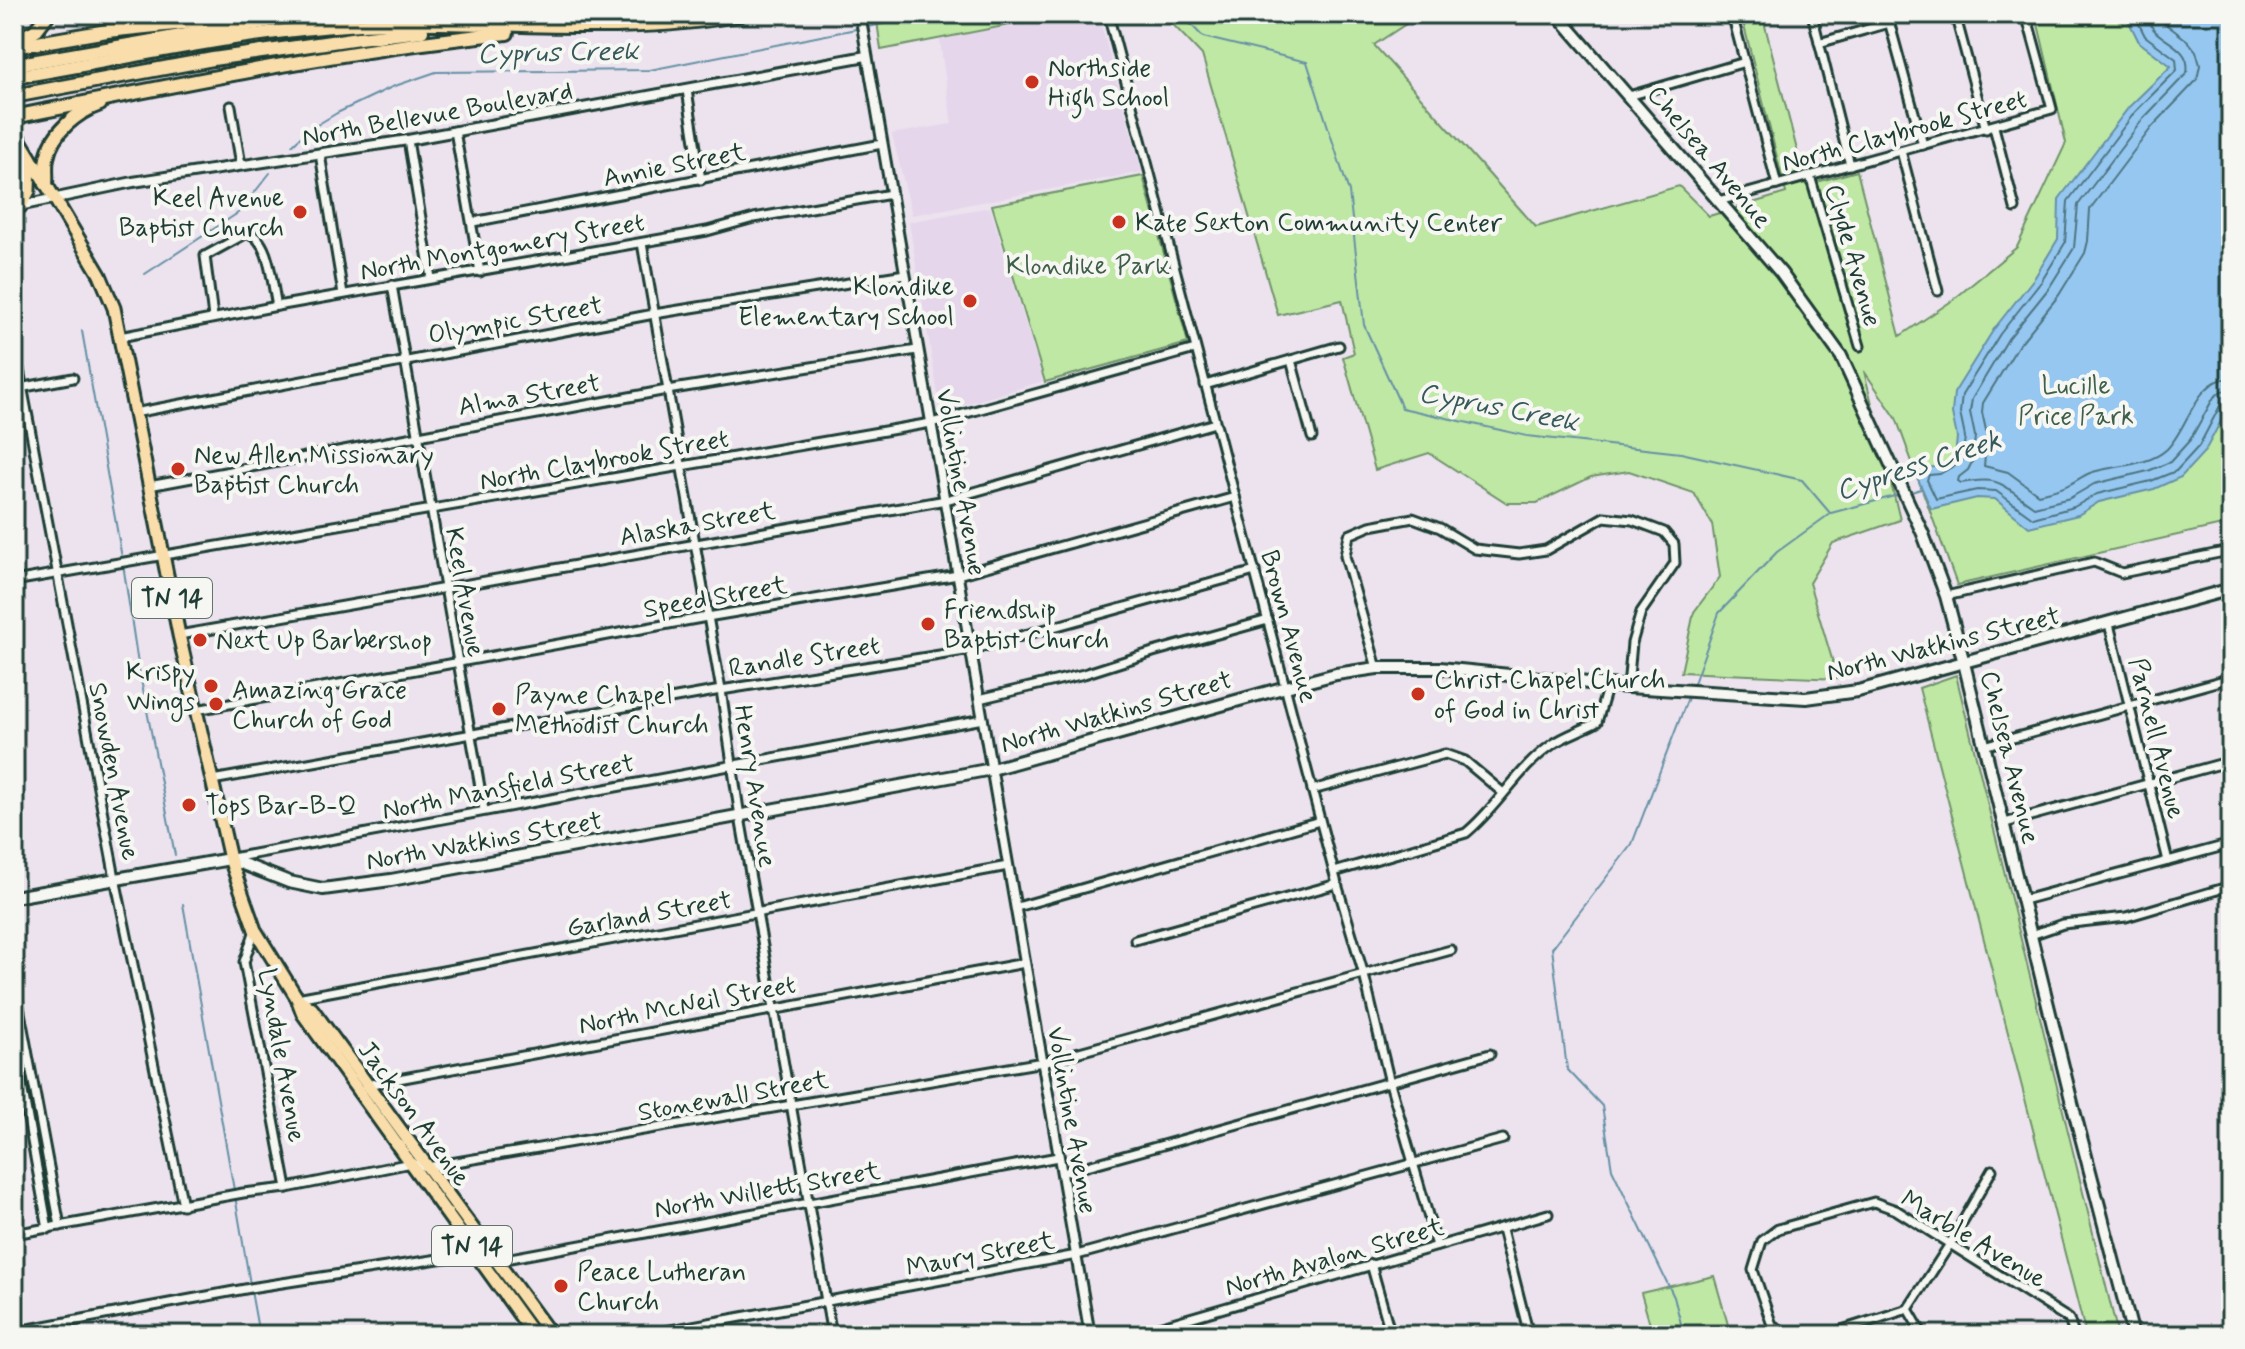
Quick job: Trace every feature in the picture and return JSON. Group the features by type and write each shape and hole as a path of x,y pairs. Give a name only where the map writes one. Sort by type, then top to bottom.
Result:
{"highway":[{"path":"14,44 35,31 48,14"},
{"path":"14,44 269,14"},
{"path":"14,65 307,14"},
{"path":"14,77 293,31 391,23 637,27 702,22 742,14"},
{"path":"14,96 213,59 359,38 429,31 533,27"},
{"path":"14,117 404,44 557,28"},
{"path":"46,184 47,157 57,135 93,107 136,92"}],"main road":[{"name":"Chelsea Avenue","path":"1557,14 1781,273 1841,356 1923,534 1946,596 1964,663 2133,1335"},
{"name":"Jackson Avenue","path":"14,130 108,291 120,337 179,635 230,859 255,930 297,998 303,1014 427,1167 534,1335"},
{"path":"18,206 29,191 30,156"},
{"name":"North Watkins Street","path":"230,859 289,882 323,889 391,880 992,769 1286,687 1336,674 1377,668 1440,668 1628,687 1806,698 1864,691 2231,589"},
{"path":"14,897 230,859"},
{"name":"Jackson Avenue","path":"362,1086 411,1163 478,1245"},
{"name":"Jackson Avenue","path":"490,1262 551,1335"}],"street":[{"name":"Brown Avenue","path":"1108,14 1320,821 1437,1246"},
{"path":"1732,14 1777,185"},
{"path":"1812,14 1850,165"},
{"path":"1955,14 2015,208"},
{"path":"2026,16 2040,14"},
{"name":"North Claybrook Street","path":"1719,201 2052,109 2026,16"},
{"name":"Vollintine Avenue","path":"860,17 1090,1335"},
{"path":"1819,43 1888,18 1923,145"},
{"name":"North Bellevue Boulevard","path":"18,206 133,182 408,140 866,56"},
{"path":"1629,96 1745,62"},
{"path":"687,90 701,180"},
{"path":"231,106 241,165"},
{"path":"455,131 480,272"},
{"path":"408,140 431,278"},
{"name":"Annie Street","path":"473,222 882,144"},
{"path":"1901,151 1938,291"},
{"path":"320,154 343,294"},
{"name":"Clyde Avenue","path":"1810,176 1860,346"},
{"name":"North Montgomery Street","path":"120,337 213,317 707,231 754,218 891,194"},
{"path":"213,317 205,256 247,233 263,243 277,306"},
{"name":"Henry Avenue","path":"642,243 832,1335"},
{"name":"Olympic Street","path":"134,413 654,314 905,274"},
{"name":"Keel Avenue","path":"392,285 484,810"},
{"name":"Snowden Avenue","path":"14,343 18,388 183,1205"},
{"path":"1205,385 1339,346"},
{"name":"North Claybrook Street","path":"14,581 931,423 1195,349"},
{"name":"Alma Street","path":"149,486 667,390 917,350"},
{"path":"1291,360 1312,437"},
{"path":"18,388 73,378"},
{"name":"Alaska Street","path":"179,635 946,500 1215,423"},
{"name":"Speed Street","path":"196,710 707,617 958,575 1235,497"},
{"path":"1377,668 1345,556 1349,535 1370,526 1413,518 1440,528 1475,549 1519,554 1546,550 1604,517 1632,520 1664,532 1674,544 1675,563 1641,612 1632,643 1628,687"},
{"path":"1946,596 2094,562 2122,573 2224,552"},
{"name":"Randle Street","path":"212,780 721,690 971,650 1255,571"},
{"path":"979,699 1084,674 1268,620"},
{"name":"Parnell Avenue","path":"2109,624 2168,861"},
{"path":"1984,746 2231,678"},
{"path":"1334,872 1466,833 1482,821 1502,792 1553,743 1597,722 1608,685"},
{"name":"North Mansfield Street","path":"230,859 983,719"},
{"path":"1312,790 1445,754 1465,761 1502,792"},
{"path":"2005,823 2231,761"},
{"path":"1017,907 1320,821"},
{"path":"2023,900 2231,844"},
{"name":"Garland Street","path":"297,998 1008,866"},
{"path":"1135,940 1337,884"},
{"path":"2031,935 2063,924 2126,917 2231,886"},
{"name":"Lyndale Avenue","path":"255,930 244,962 287,1188"},
{"name":"Stonewall Street","path":"14,1234 287,1188 411,1163 427,1167 1043,1062 1451,950"},
{"name":"North McNeil Street","path":"362,1086 1025,963"},
{"path":"14,980 60,1226"},
{"path":"14,1042 48,1229"},
{"path":"1062,1173 1490,1054"},
{"path":"20,1075 32,1073"},
{"path":"23,1089 34,1087"},
{"name":"Maury Street","path":"644,1335 1077,1255 1503,1139"},
{"name":"North Willett Street","path":"490,1262 1058,1157"},
{"path":"1826,1335 1908,1309 1992,1170"},
{"name":"Marble Avenue","path":"1790,1335 1772,1325 1753,1270 1762,1241 1778,1229 1874,1202 1896,1210 2069,1319 2074,1335"},
{"name":"North Avalon Street","path":"1131,1335 1548,1214"},
{"path":"1502,1229 1529,1335"},
{"path":"18,1331 251,1288 458,1256 478,1245"},
{"path":"1371,1264 1391,1335"},
{"path":"1908,1309 1923,1335"},
{"path":"1181,1321 1197,1335"}],"shaded area":[{"name":"Northside High School","path":"1065,14 1098,14 1142,172 912,215 892,134 952,124 940,40"},
{"name":"Klondike Elementary School","path":"990,207 1043,381 941,412 909,222"}],"green space":[{"path":"876,14 1065,14 881,50"},
{"path":"1163,14 1421,14 1374,45 1536,227 1679,186 1709,216 1786,193 1741,14 1762,14 1806,185 1857,171 1900,336 1953,300 2017,247 2066,143 2038,24 2070,14 2231,14 2231,523 1957,585 1896,418 1864,371 1900,520 1833,543 1809,583 1838,679 1681,672 1694,612 1720,577 1712,524 1694,493 1629,471 1591,477 1537,503 1507,503 1429,453 1375,470 1343,357 1354,353 1342,300 1278,315 1202,55"},
{"name":"Klondike Park","path":"1143,176 1188,343 1045,382 992,205"},
{"path":"1956,675 2118,1335 2086,1335 1919,688"},
{"path":"1714,1276 1731,1335 1653,1335 1641,1293"}],"water":[{"name":"Lucille Price Park","path":"2125,14 2231,14 2229,406 2205,451 2181,477 2154,489 2099,502 2078,515 2029,527 1995,499 1977,498 1931,509 1913,468 1936,467 1955,458 1954,393 1994,329 2035,277 2058,239 2059,199 2129,107 2171,66 2139,42"}],"waterway":[{"name":"Cyprus Creek","path":"867,27 933,14"},
{"name":"Cyprus Creek","path":"1181,14 1203,37 1307,62 1349,192 1364,325 1402,408 1527,436 1681,453 1802,480 1830,513"},
{"name":"Cyprus Creek","path":"292,145 307,131 337,113 392,87 436,72 650,70 861,28"},
{"path":"145,274 238,213 270,173"},
{"path":"82,331 122,558"},
{"name":"Cypress Creek","path":"1908,493 1921,489"},
{"name":"Cypress Creek","path":"1693,686 1719,613 1777,552 1831,513 1902,494"},
{"path":"123,564 138,664 175,855"},
{"name":"Cypress Creek","path":"1684,1335 1674,1297 1612,1169 1602,1106 1567,1069 1552,948 1632,844 1689,695"},
{"path":"183,904 234,1190"},
{"path":"235,1196 250,1284"},
{"path":"251,1291 259,1335"}],"place":[{"name":"Northside High School","path":"1032,82"},
{"name":"Keel Avenue Baptist Church","path":"300,212"},
{"name":"Kate Sexton Community Center","path":"1119,222"},
{"name":"Klondike Elementary School","path":"970,301"},
{"name":"New Allen Missionary Baptist Church","path":"178,469"},
{"name":"Friendship Baptist Church","path":"928,624"},
{"name":"Next Up Barbershop","path":"200,640"},
{"name":"Krispy Wings","path":"211,686"},
{"name":"Christ Chapel Church of God in Christ","path":"1418,694"},
{"name":"Amazing Grace Church of God","path":"216,704"},
{"name":"Payne Chapel Methodist Church","path":"499,709"},
{"name":"Tops Bar-B-Q","path":"189,805"},
{"name":"Peace Lutheran Church","path":"561,1286"}]}
